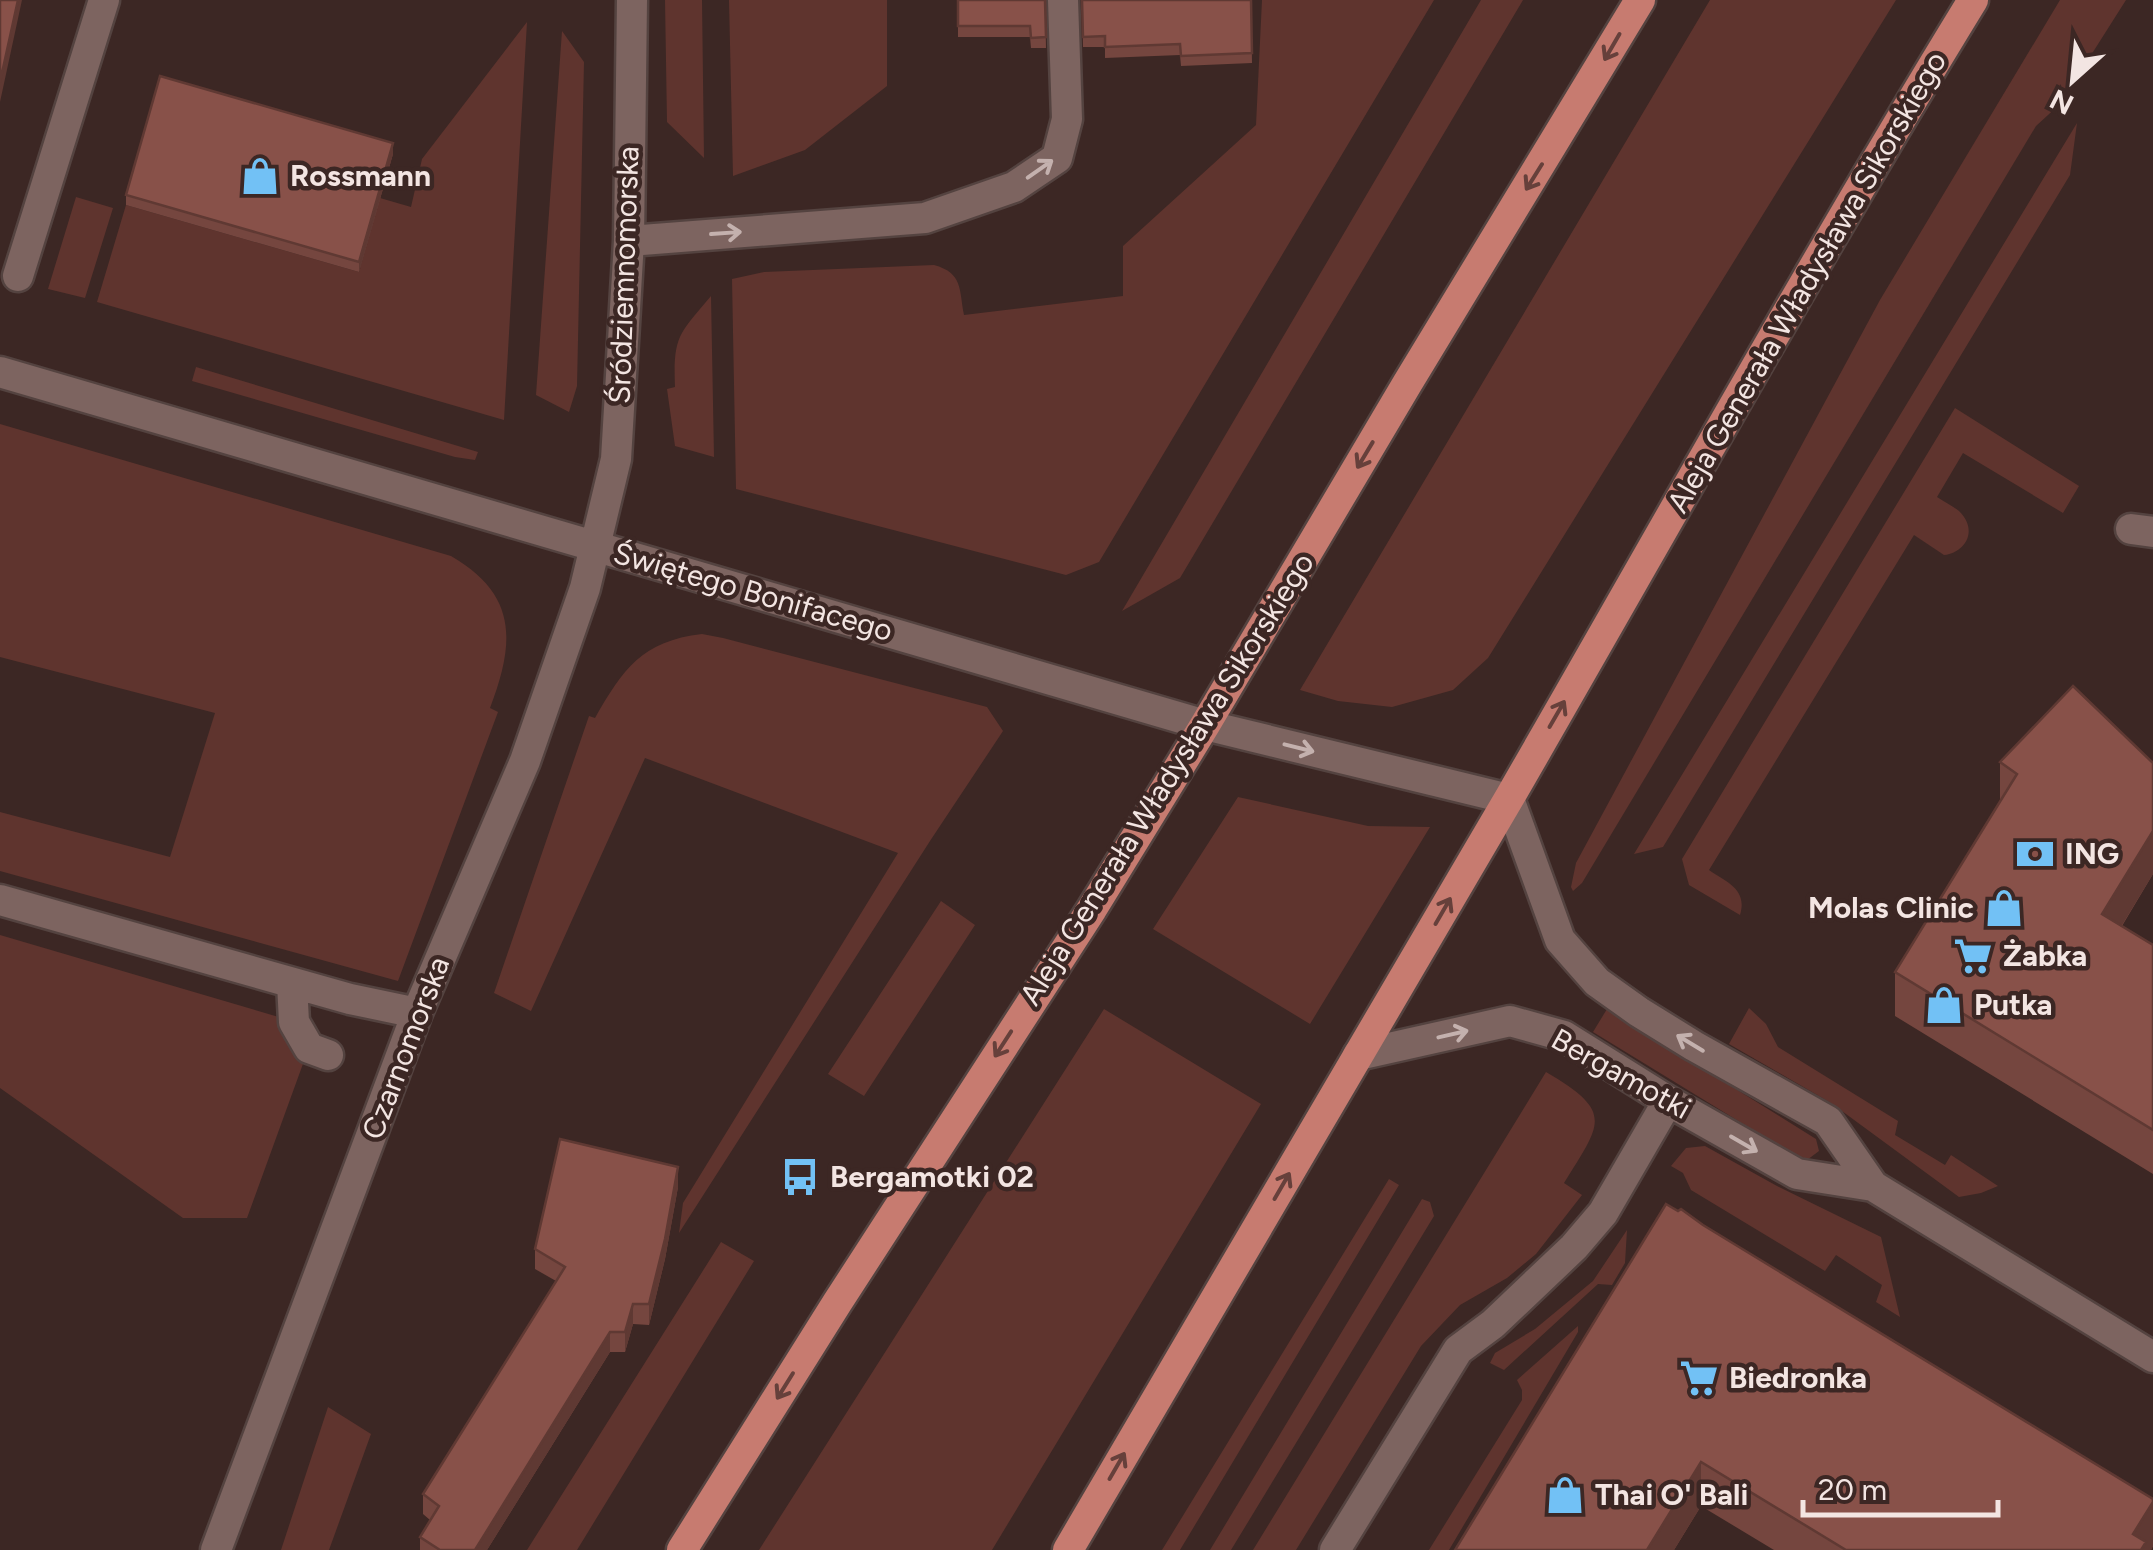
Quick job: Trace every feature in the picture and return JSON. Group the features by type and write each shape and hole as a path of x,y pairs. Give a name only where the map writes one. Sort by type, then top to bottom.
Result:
{"main road":[{"name":"Aleja Generała Władysława Sikorskiego","path":"682,1550 1092,908 1640,0"},
{"name":"Aleja Generała Władysława Sikorskiego","path":"1068,1550 1973,0"}],"street":[{"path":"18,276 104,0"},
{"name":"Śródziemnomorska","path":"596,547 616,459 629,241 632,0"},
{"path":"629,241 926,218 1014,187 1056,158 1066,119 1064,0"},
{"name":"Świętego Bonifacego","path":"0,372 1205,725 1509,799"},
{"name":"Czarnomorska","path":"216,1550 417,1012 525,761 596,547"},
{"name":"Bergamotki","path":"1509,799 1560,940 1597,982 1694,1046 1828,1121 1873,1186"},
{"path":"0,900 350,999 417,1012"},
{"path":"292,983 294,1022 309,1048 328,1055"},
{"name":"Bergamotki","path":"1358,1055 1510,1020 1564,1036 1797,1174 1873,1186 2153,1358"},
{"path":"1335,1550 1458,1350 1493,1324 1584,1236 1603,1213 1668,1101"}],"shaded area":[{"path":"665,0 702,0 704,158 667,122"},
{"path":"729,0 887,0 887,86 805,150 733,176"},
{"path":"1262,0 1434,0 1099,562 1066,575 736,489 732,279 764,272 934,265 955,277 964,315 1123,296 1123,246 1256,125"},
{"path":"1481,0 1523,0 1180,578 1122,611"},
{"path":"1710,0 1896,0 1488,658 1453,690 1392,707 1338,701 1300,690"},
{"path":"2060,0 2126,0 2060,104 2036,126 1582,883 1573,891 1576,863 1880,300"},
{"path":"527,22 504,420 97,302 126,205 359,272 380,198 411,207 422,159"},
{"path":"562,31 584,62 577,386 569,412 536,395"},
{"path":"2077,123 2070,175 1663,847 1634,854"},
{"path":"76,197 113,208 85,298 48,289"},
{"path":"711,296 714,457 675,446 667,389 675,387 680,337"},
{"path":"196,367 478,452 475,460 455,457 192,381"},
{"path":"1955,408 2079,486 2063,513 1963,453 1937,497 1965,518 1969,532 1964,545 1944,555 1914,535 1709,870 1738,892 1740,915 1689,885 1682,859"},
{"path":"0,424 451,556 489,587 505,622 504,662 490,708 498,712 398,981 0,871 0,812 170,857 215,713 0,657"},
{"path":"702,634 987,707 1003,731 679,1233 683,1203 898,853 645,758 531,1011 494,993 589,716 595,718 636,660 664,643"},
{"path":"1238,797 1368,826 1430,827 1310,1024 1153,929"},
{"path":"941,901 975,925 864,1096 828,1074"},
{"path":"0,935 316,1028 247,1218 183,1218 0,1088"},
{"path":"1749,1008 1766,1024 1778,1047 1898,1121 1895,1135 1945,1165 1951,1155 1998,1186 1959,1197 1831,1103 1729,1044"},
{"path":"1104,1009 1261,1104 992,1550 759,1550"},
{"path":"1607,1009 1816,1139 1819,1151 1807,1160 1776,1144 1593,1032"},
{"path":"1546,1072 1592,1109 1593,1132 1564,1183 1582,1195 1536,1254 1507,1278 1460,1305 1421,1346 1296,1550 1253,1550"},
{"path":"1705,1146 1881,1237 1900,1317 1876,1302 1882,1285 1836,1255 1825,1271 1691,1190 1683,1173 1671,1166 1686,1148"},
{"path":"1389,1179 1399,1185 1180,1550 1162,1550"},
{"path":"1422,1199 1430,1202 1434,1216 1231,1550 1210,1550"},
{"path":"1627,1230 1625,1263 1612,1285 1598,1284 1504,1370 1490,1363 1495,1353 1535,1329 1593,1281"},
{"path":"721,1242 754,1261 577,1550 527,1550"},
{"path":"1578,1326 1449,1550 1429,1550 1522,1400 1517,1380"},
{"path":"328,1407 371,1434 329,1550 281,1550"}],"building":[{"path":"0,0 18,0 0,82"},
{"path":"958,0 1045,0 1046,37 1031,38 1030,26 958,26"},
{"path":"1082,0 1251,0 1252,53 1181,56 1180,44 1105,47 1105,36 1083,37"},
{"name":"Rossmann","path":"160,76 393,143 359,262 126,195"},
{"path":"2073,686 2153,763 2153,831 2102,914 2153,945 2153,1130 1895,972 2017,774 2000,762"},
{"path":"560,1139 678,1167 649,1304 633,1304 625,1332 610,1332 475,1550 440,1550 420,1537 439,1506 423,1494 565,1267 535,1249"},
{"path":"1666,1204 1681,1209 2153,1499 2133,1534 2146,1542 2141,1550 1846,1550 1701,1462 1647,1550 1455,1550"}],"place":[{"name":"Rossmann","path":"260,176"},
{"name":"ING","path":"2035,854"},
{"name":"Molas Clinic","path":"2004,908"},
{"name":"Żabka","path":"1973,956"},
{"name":"Putka","path":"1944,1005"},
{"name":"Bergamotki 02","path":"800,1177"},
{"name":"Biedronka","path":"1699,1378"},
{"name":"Thai O' Bali","path":"1565,1495"}]}
